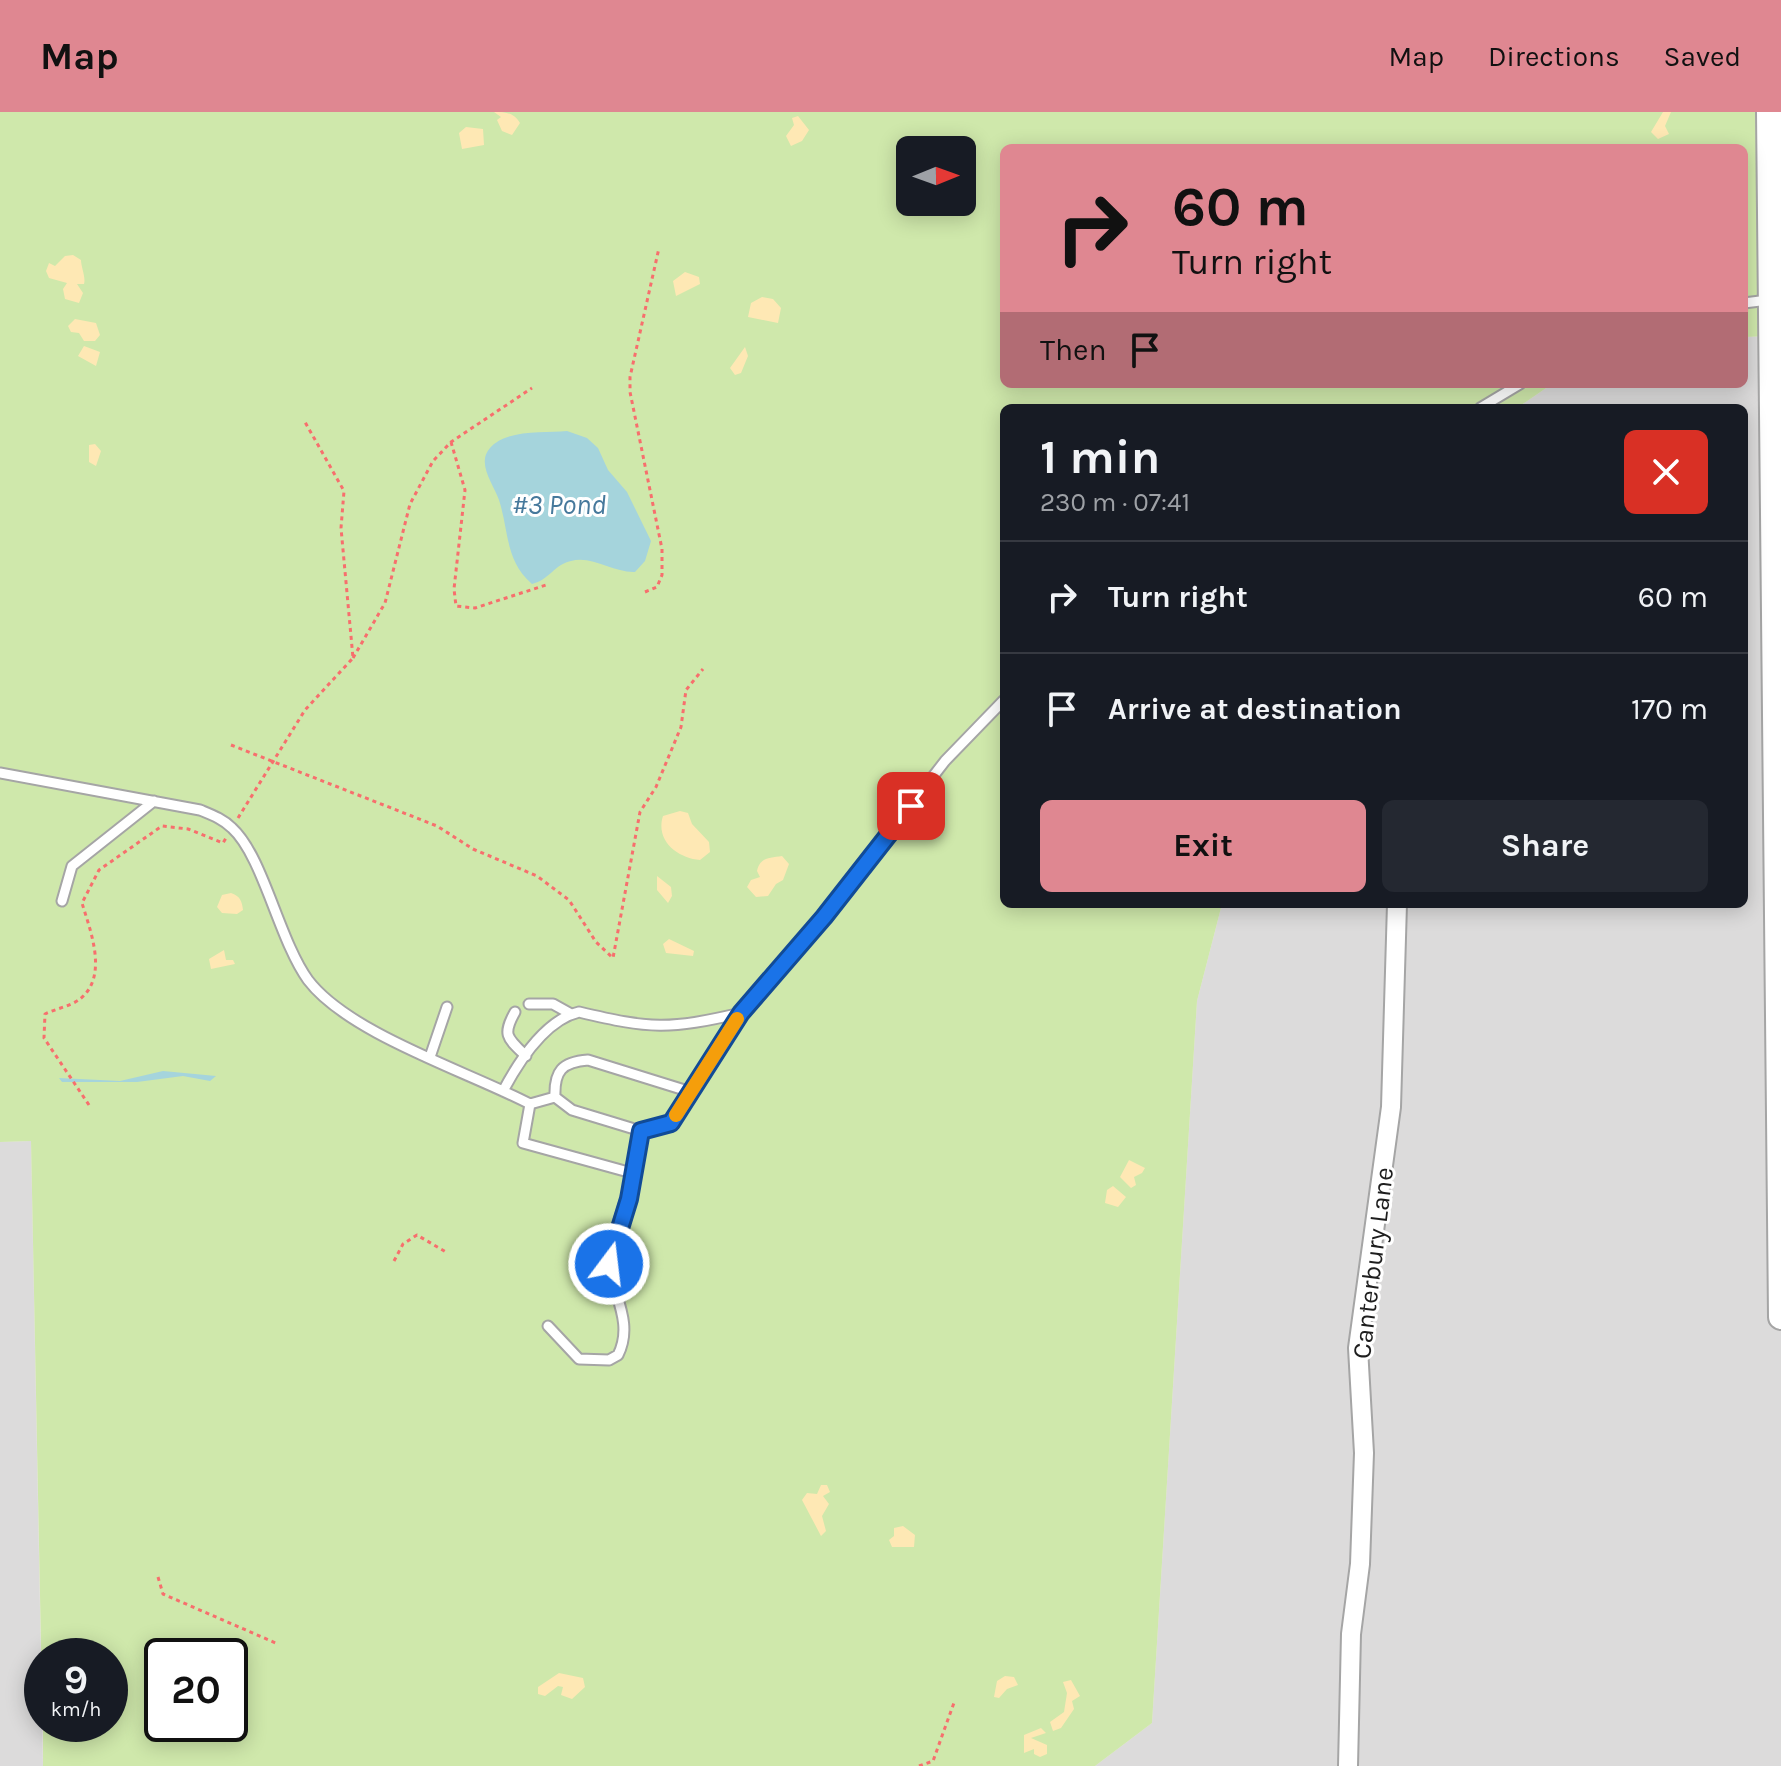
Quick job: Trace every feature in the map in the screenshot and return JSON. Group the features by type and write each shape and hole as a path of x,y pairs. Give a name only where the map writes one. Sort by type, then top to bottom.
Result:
{"street":[{"path":"1769,112 1781,1317"},
{"name":"Canterbury Lane","path":"1348,1766 1351,1634 1360,1564 1364,1453 1358,1348 1391,1107 1397,908"}],"lane":[{"path":"1748,303 1771,300"},
{"path":"1487,404 1513,388"},
{"path":"555,1097 572,1110 641,1131 671,1123 741,1013 824,917 945,761 1000,704"},
{"path":"0,773 200,810 232,827 249,852 278,925 309,981 360,1023 430,1057 530,1104 555,1097"},
{"path":"62,901 72,866 90,847 154,801"},
{"path":"529,1004 553,1004 571,1014"},
{"path":"430,1057 447,1007"},
{"path":"515,1012 505,1028 506,1034 526,1056"},
{"path":"503,1091 526,1056 556,1022 571,1014 579,1012 643,1027 667,1028 741,1013"},
{"path":"555,1097 560,1068 570,1061 588,1060 691,1092"},
{"path":"530,1104 523,1143 632,1173"},
{"path":"548,1326 579,1359 609,1360 618,1355 625,1325 609,1255 629,1199 641,1131"}],"path":[{"path":"645,592 657,587 662,575 662,549 630,392 630,377 659,248"},
{"path":"89,1105 44,1038 45,1014 81,998 91,979 97,954 82,903 99,870 162,826 188,829 223,843 305,710 353,658 385,603 410,504 433,461 451,442 532,388"},
{"path":"305,422 344,491 342,540 353,658"},
{"path":"451,442 465,490 454,589 456,606 475,608 546,585"},
{"path":"231,745 437,826 473,849 537,876 569,900 596,942 613,958 640,812 656,787 681,727 686,690 703,669"},
{"path":"394,1261 403,1244 417,1235 446,1252"},
{"path":"158,1577 163,1594 278,1644"},
{"path":"919,1766 933,1761 955,1700"}],"shaded area":[{"path":"1781,112 1781,1766 1095,1766 1152,1723 1197,1001 1221,908 1748,908 1748,404 1523,404 1546,388 1748,388 1748,337 1771,336"},
{"path":"31,1141 41,1638 24,1638 24,1742 43,1742 43,1766 0,1766 0,1142"}],"green space":[{"path":"0,112 1769,112 1771,336 1748,337 1748,144 1000,144 1000,388 1546,388 1523,404 1000,404 1000,908 1221,908 1197,1001 1152,1723 1095,1766 43,1766 43,1742 128,1742 128,1638 41,1638 31,1141 0,1142"}],"sand":[{"path":"494,112 509,114 518,120 520,123 512,135 502,131 497,120 501,117"},
{"path":"1663,112 1671,112 1665,126 1669,134 1658,139 1651,132"},
{"path":"798,116 809,130 802,141 791,146 786,136 794,125 792,118"},
{"path":"466,127 483,129 484,145 462,149 459,133"},
{"path":"73,255 81,260 84,278 84,284 77,284 83,293 79,303 65,299 63,289 67,283 49,278 46,271 49,263 55,266 65,256"},
{"path":"685,272 699,277 700,284 676,296 673,281"},
{"path":"762,297 773,299 781,308 778,323 748,317 751,303"},
{"path":"75,319 96,323 100,335 95,341 84,341 79,333 71,332 68,326"},
{"path":"84,346 100,352 96,366 78,356"},
{"path":"745,347 748,356 741,373 735,375 730,368"},
{"path":"95,444 101,451 96,466 89,462 89,445"},
{"path":"680,811 688,813 692,824 709,842 710,852 700,860 677,852 662,833 663,816"},
{"path":"782,856 789,864 783,880 768,896 756,897 747,887 751,880 760,877 757,871 760,863"},
{"path":"657,876 671,887 672,896 668,903 657,890"},
{"path":"231,893 240,899 243,910 237,914 222,913 217,907 222,895"},
{"path":"669,939 694,951 693,956 666,953 663,944"},
{"path":"224,950 226,960 233,960 235,964 211,969 209,959"},
{"path":"1129,1160 1145,1168 1134,1177 1136,1185 1131,1188 1120,1177"},
{"path":"1113,1186 1126,1197 1118,1207 1105,1203 1107,1190"},
{"path":"821,1485 827,1485 830,1492 823,1496 829,1504 822,1516 826,1531 821,1536 802,1500 807,1493 817,1494"},
{"path":"903,1526 915,1535 914,1547 892,1547 889,1540 894,1536 894,1528"},
{"path":"559,1673 583,1678 585,1687 572,1699 561,1695 563,1687 558,1686 545,1696 538,1694 538,1687"},
{"path":"1005,1676 1014,1677 1018,1685 1007,1689 999,1698 994,1697 997,1681"},
{"path":"1071,1680 1080,1696 1072,1701 1074,1709 1061,1728 1053,1731 1050,1722 1064,1712 1067,1693 1063,1682"},
{"path":"1041,1728 1046,1733 1031,1738 1047,1745 1047,1754 1040,1757 1034,1754 1034,1749 1024,1753 1024,1735"}],"water":[{"name":"#3 Pond","path":"567,431 587,438 598,448 608,470 627,492 651,541 645,561 635,572 579,560 565,563 532,584 512,555 499,500 485,467 486,454 497,442 516,435"},
{"path":"163,1071 216,1076 210,1081 183,1076 137,1082 62,1082 59,1078 120,1081"}],"slow traffic":[{"path":"676,1115 737,1019"}],"route":[{"path":"609,1264 609,1255 629,1199 641,1131 671,1123 741,1013 824,917 911,806"}]}
